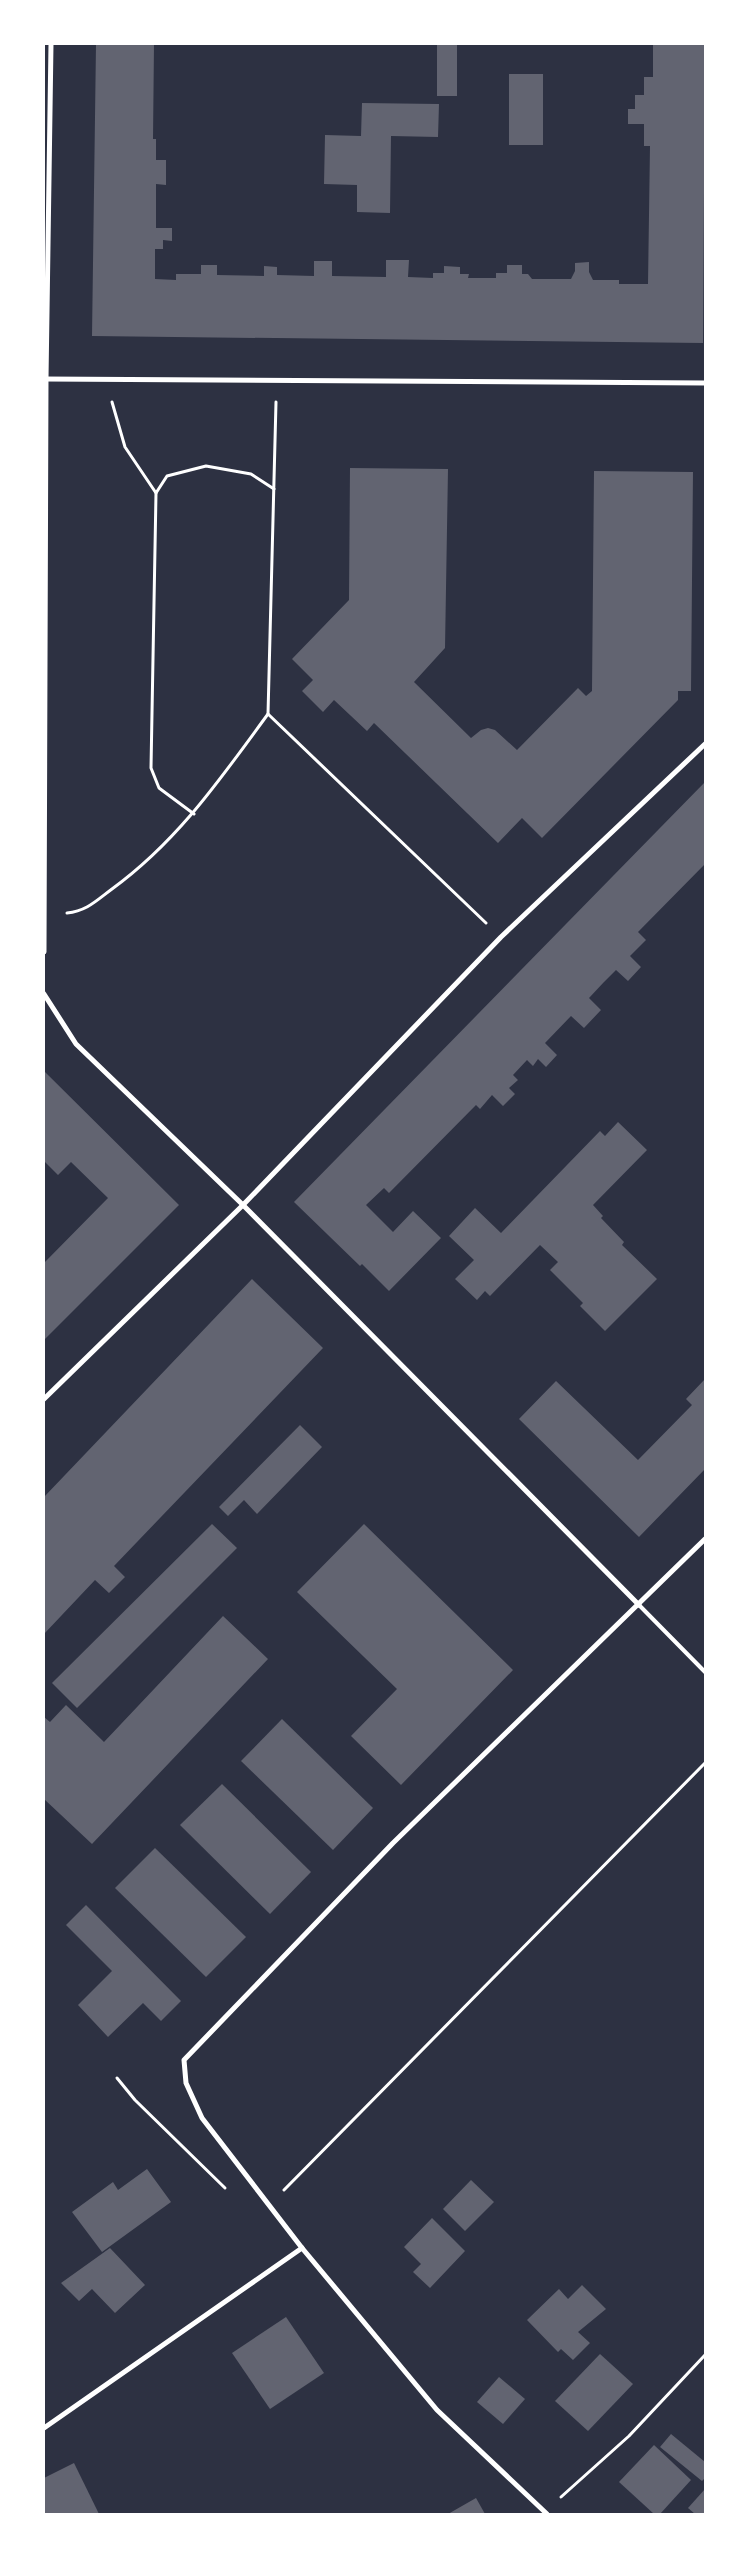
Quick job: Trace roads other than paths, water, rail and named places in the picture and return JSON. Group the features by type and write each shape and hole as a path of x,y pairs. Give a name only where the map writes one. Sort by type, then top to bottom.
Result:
{"street":[{"path":"44,952 45,379 51,44"},
{"path":"45,379 705,383"},
{"path":"44,1398 243,1205 501,937 705,744"},
{"path":"44,994 76,1044 243,1205 639,1605"},
{"path":"546,2513 437,2410 302,2248 202,2118 186,2083 184,2060 393,1843 705,1539"},
{"path":"44,2428 302,2248"}],"lane":[{"path":"639,1605 705,1672"}]}
